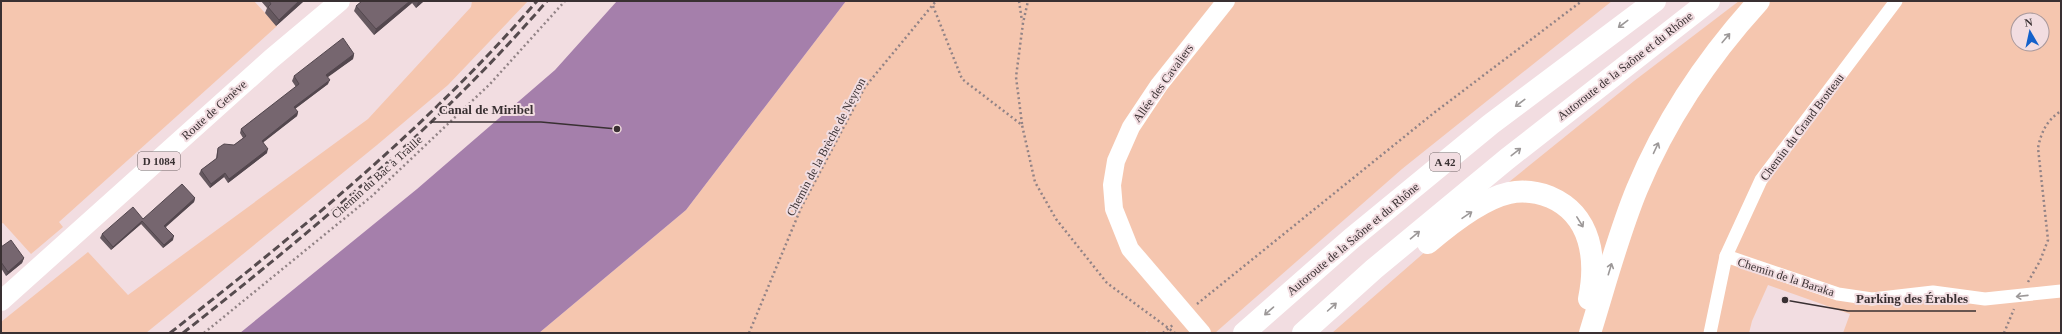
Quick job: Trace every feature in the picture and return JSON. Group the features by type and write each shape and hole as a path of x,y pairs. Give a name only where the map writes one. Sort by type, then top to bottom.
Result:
{"highway":[{"name":"Autoroute de la Saône et du Rhône","path":"1244,333 1352,239 1491,124 1655,1"},
{"name":"Autoroute de la Saône et du Rhône","path":"1303,333 1374,269 1507,159 1709,1"},
{"path":"1590,333 1621,232 1637,189 1658,142 1698,77 1724,41 1759,1"},
{"path":"1374,269 1407,260 1442,231 1490,199 1509,193 1528,191 1542,194 1557,200 1574,214 1583,225 1589,239 1593,273 1589,298 1580,333"}],"main road":[{"name":"Route de Genève","path":"1,301 271,59 340,1"}],"street":[{"name":"Allée des Cavaliers","path":"1202,333 1130,249 1114,209 1112,185 1116,161 1131,127 1159,86 1226,1"},
{"name":"Chemin du Grand Brotteau","path":"1710,333 1726,256 1761,180 1896,1"},
{"name":"Chemin de la Baraka","path":"1726,256 1838,294 1872,299 1933,292 1985,299 2061,291"}],"path":[{"name":"Chemin du Bac à Traille","path":"204,333 372,196 490,84 565,1"},
{"name":"Chemin de la Brèche de Neyron","path":"749,333 801,208 866,87 936,1"},
{"path":"1019,1 1023,23"},
{"path":"1028,1 1023,23 1016,77 1022,125 1036,182 1056,219 1107,283 1175,333"},
{"path":"1185,314 1435,112 1582,1"},
{"path":"933,6 962,79 1022,125"},
{"path":"2004,333 2020,296 2040,261 2048,240 2038,148 2041,133 2046,124 2061,111"},
{"path":"1163,333 1168,329"}],"shaded area":[{"path":"1,1 254,1 277,26 59,222 63,227 31,254 3,223 1,224"},
{"path":"472,1 528,1 448,85 377,145 146,333 1,333 1,322 88,252 128,295 368,119 471,7"},
{"path":"617,1 846,1 686,210 539,333 240,333 417,189 555,70"},
{"path":"846,1 1612,1 1402,169 1215,333 1149,333 1147,331 1144,333 539,333 686,210"},
{"path":"1739,1 2061,1 2061,333 1843,333 1850,314 1768,285 1752,321 1749,333 1332,333 1457,224 1634,81"}],"building":[{"path":"269,1 299,1 279,20 268,7 271,4"},
{"path":"362,1 410,1 376,29 356,6"},
{"path":"343,38 354,54 326,75 330,80 294,107 298,112 262,141 268,149 229,179 225,173 211,184 201,170 217,158 218,148 224,144 234,145 246,136 241,129 299,84 294,76"},
{"path":"182,184 195,198 164,226 174,236 164,245 142,221 113,247 102,234 133,207 143,219"},
{"path":"11,240 24,258 8,272 1,262 1,247"}],"railway":[{"path":"170,333 267,256 362,176 452,91 496,47 537,1"},
{"path":"183,333 279,256 373,176 463,91 506,47 547,1"}],"place":[{"name":"Canal de Miribel","path":"617,129"},
{"name":"Parking des Érables","path":"1785,300"}]}
